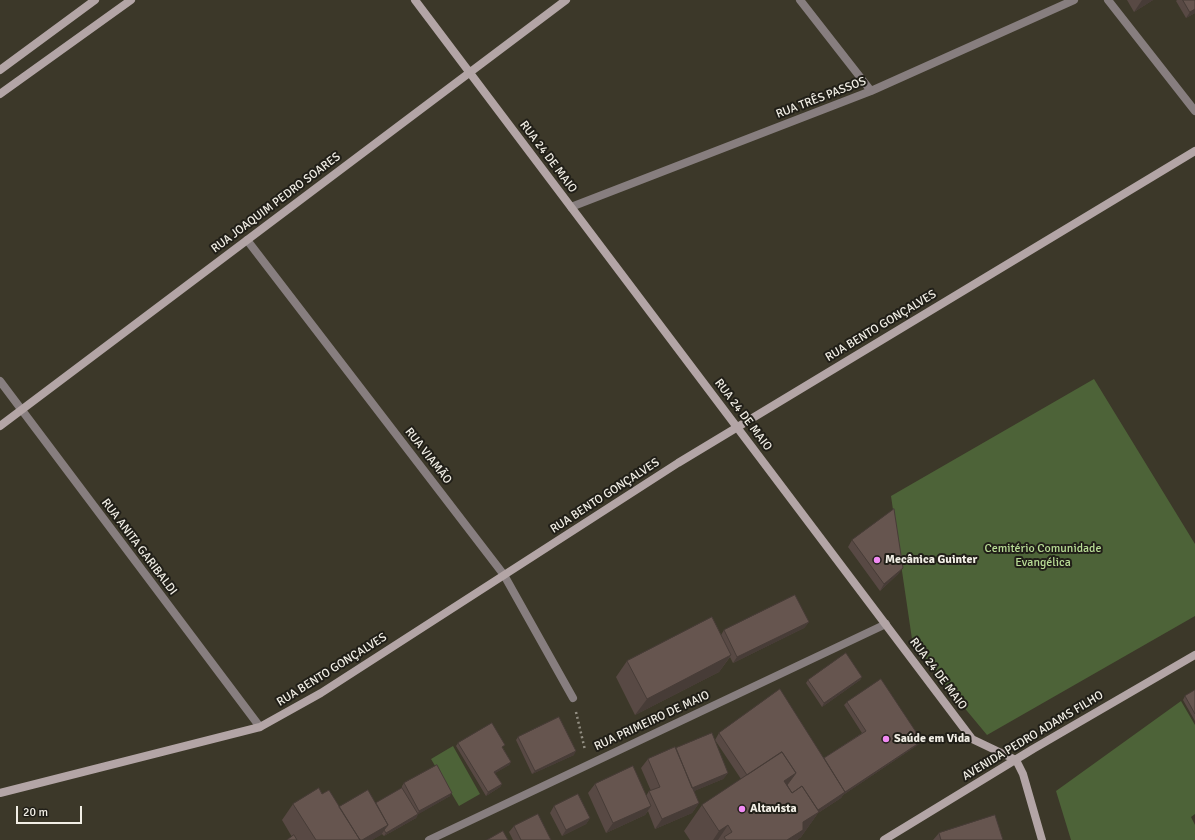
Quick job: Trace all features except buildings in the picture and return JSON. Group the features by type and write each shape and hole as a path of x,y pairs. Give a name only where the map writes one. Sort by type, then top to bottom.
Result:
{"street":[{"path":"0,70 95,0"},
{"path":"0,94 131,0"},
{"name":"RUA 24 DE MAIO","path":"415,0 972,739 1016,760"},
{"name":"RUA JOAQUIM PEDRO SOARES","path":"0,426 566,0"},
{"path":"800,0 871,91"},
{"name":"RUA TRÊS PASSOS","path":"571,207 871,91 1074,0"},
{"path":"1108,0 1195,111"},
{"name":"RUA BENTO GONÇALVES","path":"0,793 260,727 321,693 678,463 1195,151"},
{"name":"RUA VIAMÃO","path":"247,240 504,575 573,698"},
{"name":"RUA ANITA GARIBALDI","path":"0,381 260,727"},
{"name":"RUA PRIMEIRO DE MAIO","path":"429,840 886,624"},
{"name":"AVENIDA PEDRO ADAMS FILHO","path":"884,840 1016,760 1195,655"},
{"path":"1016,760 1023,774 1042,840"}],"path":[{"path":"573,698 589,764"}],"green space":[{"name":"Cemitério Comunidade Evangélica","path":"1094,379 1195,544 1195,616 987,735 913,646 891,496"},
{"path":"1181,701 1195,725 1195,814 1191,817 1195,825 1195,840 1071,840 1056,791"},
{"path":"453,746 480,794 459,806 431,759"}],"place":[{"name":"Mecânica Guinter","path":"877,560"},
{"name":"Saúde em Vida","path":"886,739"},
{"name":"Altavista","path":"742,809"}]}
